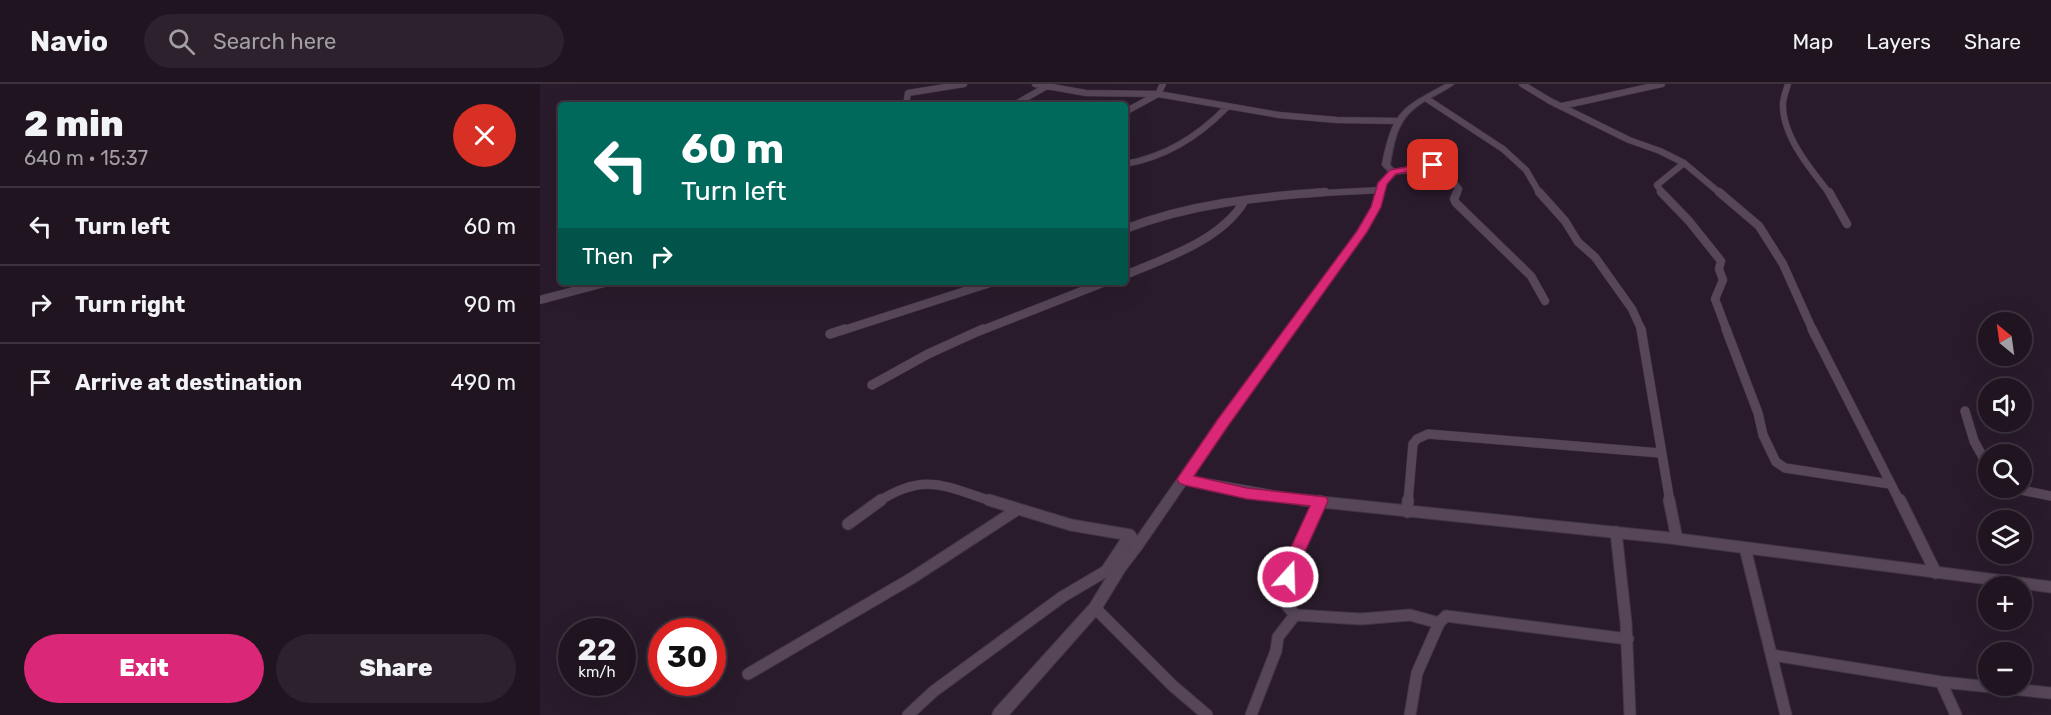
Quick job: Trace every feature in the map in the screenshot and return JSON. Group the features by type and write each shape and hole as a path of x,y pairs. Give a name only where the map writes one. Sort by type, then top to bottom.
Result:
{"street":[{"path":"906,102 907,95 914,91 964,84"},
{"path":"1035,84 1086,93 1158,94 1227,108 1337,120 1399,121"},
{"path":"1128,110 1158,94 1163,84"},
{"path":"1393,172 1386,165 1399,121 1405,111 1451,84"},
{"path":"1522,84 1629,140 1660,151 1684,163 1759,226 1783,264 1807,319 1936,573"},
{"path":"1562,106 1662,84"},
{"path":"1788,84 1783,103 1788,132 1817,178 1832,196 1847,224"},
{"path":"1021,102 1047,86"},
{"path":"1427,99 1503,149 1526,170 1542,197 1565,221 1578,242 1595,257 1632,309 1642,331 1660,453 1677,539"},
{"path":"1128,163 1156,157 1198,136 1227,108"},
{"path":"1684,163 1670,172 1657,185 1659,191 1689,222 1721,261 1719,269 1723,280 1715,299 1758,413 1763,435 1776,462 1785,468 1890,484"},
{"path":"999,715 1095,608 1119,567 1137,546 1223,422 1362,232 1371,217 1383,183 1393,172 1441,166 1459,189 1454,199 1456,203 1531,276 1545,301"},
{"path":"1128,228 1203,206 1342,190 1381,190"},
{"path":"1128,274 1197,241 1223,225 1242,210 1245,200"},
{"path":"540,300 597,285"},
{"path":"830,334 984,285"},
{"path":"872,385 930,353 981,329 1097,285"},
{"path":"1965,411 1978,448"},
{"path":"1407,512 1413,444 1417,439 1428,434 1660,453"},
{"path":"1184,479 1247,494 1320,501 1365,509 1617,532 2051,587"},
{"path":"848,524 892,494 922,482 929,482 1071,525 1130,535 1137,546"},
{"path":"2032,492 2051,496"},
{"path":"1320,501 1295,556 1281,598 1294,615 1361,619 1410,615 1439,623"},
{"path":"748,674 912,578 1018,509"},
{"path":"1617,532 1629,639 1630,715"},
{"path":"909,715 934,691 1062,597 1106,571 1130,535"},
{"path":"1745,548 1786,715"},
{"path":"1095,608 1173,686 1208,715"},
{"path":"1251,715 1276,651 1278,637 1294,615"},
{"path":"1410,715 1417,673 1439,623 1446,616 1629,639"},
{"path":"1772,655 1941,682 2051,693"},
{"path":"1941,682 1956,715"}],"route":[{"path":"1288,577 1320,501 1247,494 1184,479 1362,232 1376,207 1383,183 1393,172 1433,165"}]}
